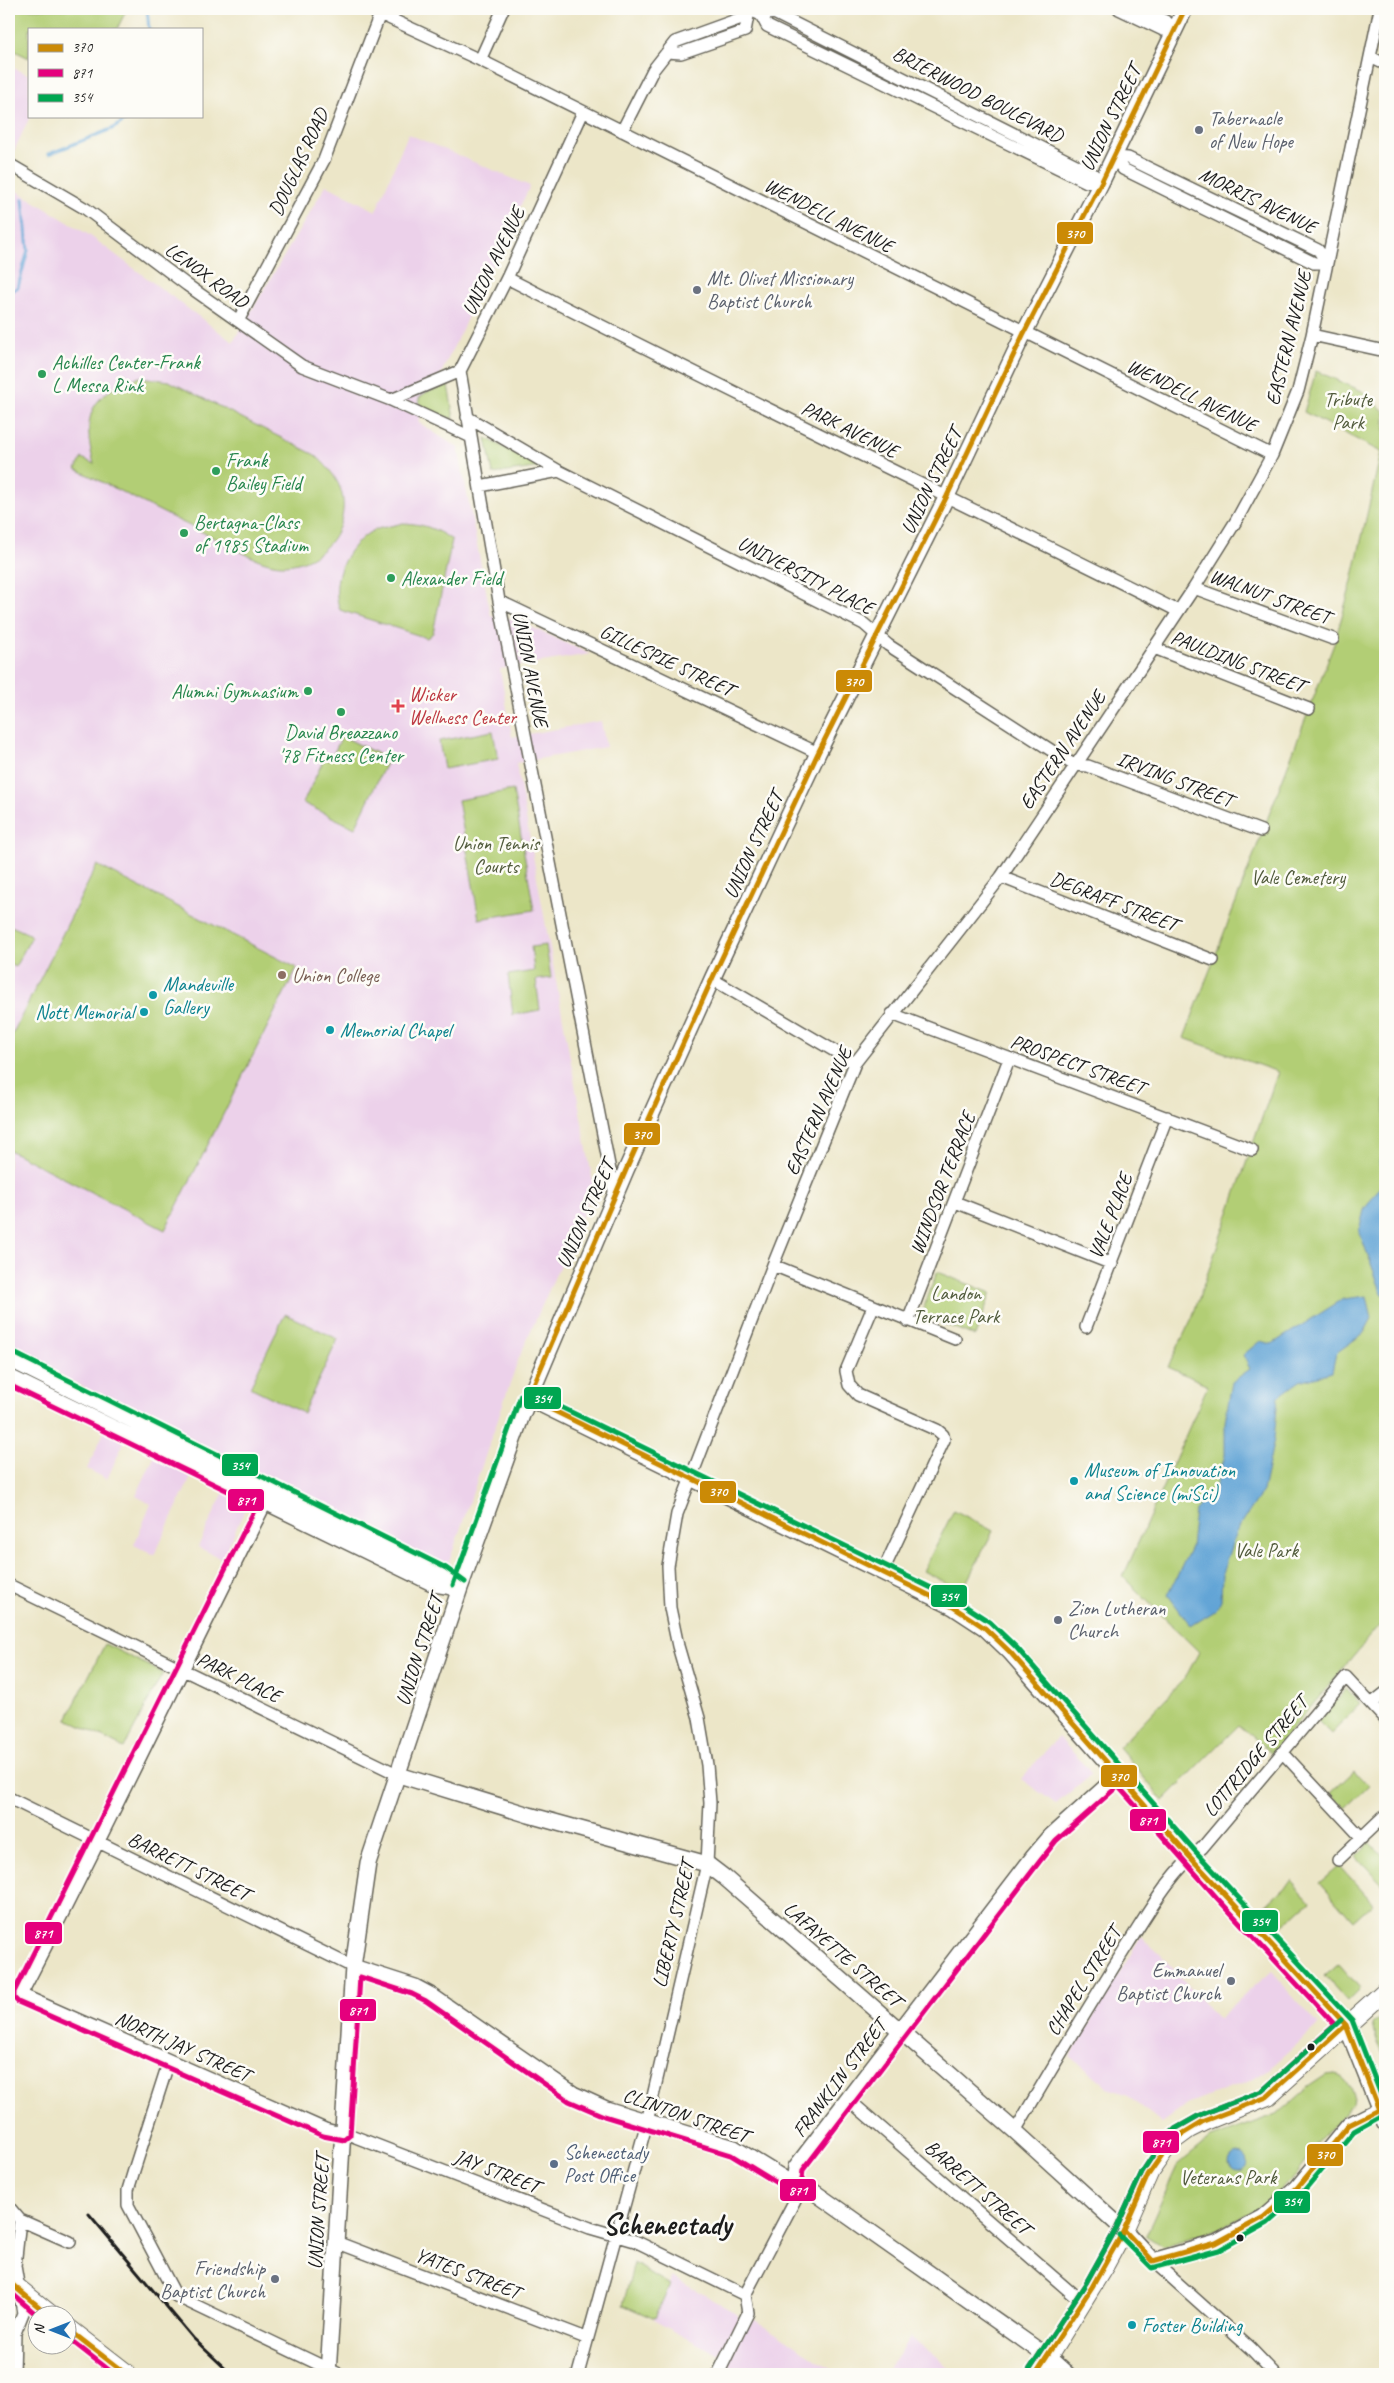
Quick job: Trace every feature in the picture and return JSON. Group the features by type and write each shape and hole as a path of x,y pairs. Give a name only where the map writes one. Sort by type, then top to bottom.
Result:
{"highway":[{"path":"14,2286 39,2306"},
{"path":"78,2336 126,2374"}],"main road":[{"path":"1035,2374 1048,2357 1082,2302 1124,2230 1153,2167 1170,2143 1189,2128 1263,2099 1305,2064 1385,1991"}],"street":[{"name":"WENDELL AVENUE","path":"369,9 480,60 1024,334 1272,455"},
{"path":"480,60 503,9"},
{"path":"1119,9 1163,30 1175,31"},
{"path":"1141,9 1167,22 1175,31"},
{"name":"UNION STREET","path":"332,2372 336,2242 354,1967 368,1864 460,1588 528,1398 615,1196 712,979 818,753 947,496 1024,334 1101,183 1185,9"},
{"name":"EASTERN AVENUE","path":"690,1478 773,1265 855,1063 1001,877 1194,588 1236,521 1272,455 1298,390 1312,335 1380,9"},
{"path":"622,131 653,70 667,52 681,53 745,31 749,12"},
{"name":"BRIERWOOD BOULEVARD","path":"749,12 761,16 767,26 1087,182 1101,183"},
{"name":"DOUGLAS ROAD","path":"238,321 324,160 380,14"},
{"path":"1370,57 1385,64"},
{"name":"UNION AVENUE","path":"583,112 507,278 460,371 499,601 615,1196"},
{"name":"MORRIS AVENUE","path":"1113,157 1123,169 1314,262 1327,262"},
{"name":"LENOX ROAD","path":"9,164 86,209 302,366 391,400 471,438"},
{"name":"PARK AVENUE","path":"507,278 714,384 947,496 1178,611"},
{"path":"1312,335 1385,351"},
{"path":"391,400 460,371"},
{"name":"UNIVERSITY PLACE","path":"467,418 559,471 864,624 888,645 1074,765"},
{"path":"480,486 559,471"},
{"name":"WALNUT STREET","path":"1194,588 1332,639"},
{"name":"GILLESPIE STREET","path":"499,601 818,753"},
{"name":"PAULDING STREET","path":"1154,648 1309,709"},
{"name":"IRVING STREET","path":"1074,765 1088,766 1262,832"},
{"name":"DEGRAFF STREET","path":"1001,877 1213,960"},
{"path":"712,979 855,1063"},
{"name":"PROSPECT STREET","path":"892,1014 1252,1150"},
{"name":"WINDSOR TERRACE","path":"908,1321 1009,1059"},
{"name":"VALE PLACE","path":"1086,1327 1112,1264 1167,1117"},
{"path":"955,1202 1112,1264"},
{"path":"773,1265 955,1339"},
{"path":"873,1307 846,1371 849,1385 858,1395 943,1435 944,1440 883,1571"},
{"path":"9,1359 270,1496"},
{"path":"9,1377 443,1575 460,1588"},
{"path":"528,1398 883,1571 953,1607 985,1628 1010,1652 1190,1857 1346,2025 1383,2113 1349,2125 1296,2188 1264,2217 1216,2243 1153,2261"},
{"name":"LIBERTY STREET","path":"578,2374 586,2338 646,2122 707,1864 710,1803 707,1765 699,1718 678,1646 670,1608 670,1546 677,1514 690,1478"},
{"path":"21,1995 100,1843 182,1670 270,1496"},
{"name":"PARK PLACE","path":"9,1585 399,1775"},
{"name":"LOTTRIDGE STREET","path":"1190,1857 1202,1848 1346,1677 1371,1704"},
{"path":"1385,1692 1371,1704 1385,1719"},
{"path":"1283,1753 1362,1838"},
{"name":"LAFAYETTE STREET","path":"399,1775 529,1815 707,1864 901,2030 1015,2131 1124,2230 1153,2261 1251,2349 1275,2374"},
{"name":"FRANKLIN STREET","path":"718,2374 748,2313 745,2295 796,2198 794,2185 796,2167 1051,1836 1119,1775"},
{"name":"BARRETT STREET","path":"9,1798 354,1967"},
{"path":"1338,1860 1385,1814"},
{"name":"CHAPEL STREET","path":"1015,2131 1086,2010 1144,1918 1180,1866 1190,1857"},
{"name":"CLINTON STREET","path":"354,1967 416,1987 453,2010 573,2094 591,2103 646,2122 734,2148 794,2185 814,2192 1048,2357 1067,2374"},
{"name":"NORTH JAY STREET","path":"9,1989 272,2107 325,2129 343,2133"},
{"path":"169,2061 134,2167 128,2190 128,2205 176,2296 332,2372"},
{"name":"BARRETT STREET","path":"848,2100 1082,2302"},
{"name":"JAY STREET","path":"343,2133 590,2228 635,2241 745,2295"},
{"path":"9,2207 20,2220 70,2242"},
{"path":"14,2374 12,2333 23,2313 14,2286 20,2220"},
{"name":"YATES STREET","path":"336,2242 586,2338"}],"shaded area":[{"path":"9,66 28,75 29,118 9,162"},
{"name":"Union College","path":"408,134 530,186 418,422 458,448 491,616 514,619 590,654 500,669 512,737 601,721 606,747 516,763 594,1188 518,1360 447,1568 261,1475 222,1559 198,1547 237,1464 205,1448 154,1555 134,1545 151,1504 136,1496 167,1429 137,1414 107,1479 87,1469 117,1404 9,1350 9,186 89,235 233,342 326,185 376,211"},
{"path":"1058,1737 1088,1768 1090,1775 1056,1804 1021,1779"},
{"path":"1141,1937 1160,1954 1218,2019 1271,1971 1319,2025 1269,2069 1252,2080 1189,2104 1162,2123 1126,2094 1111,2089 1070,2056"},
{"path":"672,2277 737,2313 738,2321 719,2355 653,2320"},
{"path":"749,2316 838,2374 721,2374"},
{"path":"910,2337 938,2358 956,2374 885,2374"}],"green space":[{"path":"9,9 127,9 118,28 28,28 28,58 9,48"},
{"path":"741,23 743,26 684,47 680,46"},
{"path":"1316,371 1362,391 1385,412 1385,1619 1272,1753 1239,1725 1163,1801 1119,1747 1185,1678 1199,1652 1123,1577 1208,1385 1168,1367 1192,1318 1278,1072 1184,1038 1334,644 1352,581 1381,452 1304,412"},
{"path":"140,377 169,381 315,455 334,476 342,493 343,511 338,530 333,539 319,553 302,562 282,565 265,562 237,550 76,469 82,458 94,464 90,447 90,419 100,398 123,383"},
{"path":"448,385 454,419 437,415 419,404 419,398 425,393"},
{"path":"486,438 541,467 493,474"},
{"name":"Alexander Field","path":"403,523 429,527 452,540 433,633 427,638 340,610 337,599 338,576 342,565 354,546 372,531"},
{"path":"493,731 498,759 444,769 439,741"},
{"path":"342,736 388,759 355,828 303,803 324,759 330,761"},
{"name":"Union Tennis Courts","path":"513,790 534,910 479,919 458,800"},
{"path":"97,865 297,968 165,1230 9,1150 9,1041"},
{"path":"9,925 29,934 31,938 15,967 9,964"},
{"path":"546,945 551,978 536,980 540,1010 513,1015 508,975 534,971 531,947"},
{"name":"Landon Terrace Park","path":"937,1272 991,1293 975,1336 921,1315"},
{"path":"285,1314 338,1339 303,1413 250,1387"},
{"path":"954,1510 993,1531 962,1591 923,1571"},
{"path":"105,1644 163,1673 124,1748 67,1719"},
{"path":"1346,1689 1360,1704 1331,1734 1318,1721"},
{"path":"1354,1771 1369,1786 1346,1808 1331,1793"},
{"path":"1370,1842 1385,1858 1385,1883 1383,1885 1356,1856"},
{"path":"1340,1866 1373,1903 1353,1921 1320,1883"},
{"path":"1292,1881 1310,1901 1282,1926 1264,1907"},
{"path":"1339,1964 1360,1988 1347,2001 1325,1976"},
{"path":"1385,2014 1385,2057 1376,2038 1373,2024"},
{"name":"Veterans Park","path":"1334,2074 1345,2079 1354,2099 1296,2173 1276,2194 1264,2204 1237,2220 1193,2237 1163,2246 1146,2235 1178,2165 1211,2138 1277,2114 1308,2087 1326,2075"},
{"path":"634,2263 670,2285 655,2319 623,2305"}],"water":[{"path":"1385,1156 1385,1294 1382,1294 1359,1231 1364,1210 1384,1181 1379,1161"},
{"path":"1367,1296 1372,1318 1364,1333 1336,1353 1332,1372 1300,1381 1278,1397 1274,1439 1263,1491 1236,1532 1222,1574 1221,1600 1215,1611 1191,1626 1168,1595 1191,1547 1195,1510 1215,1490 1225,1455 1225,1422 1232,1382 1250,1369 1243,1355 1260,1341 1272,1344 1343,1299"},
{"path":"1234,2154 1242,2154 1247,2159 1245,2170 1234,2172 1229,2167 1229,2159"}],"waterway":[{"path":"147,9 149,28"},
{"path":"49,154 114,128 128,118"},
{"path":"9,293 18,287 28,250 23,199"}],"railway":[{"path":"89,2214 193,2338 231,2374"}],"transit line":[{"name":"370","path":"1124,2230 1153,2261 1216,2243 1264,2217 1297,2188 1349,2125 1379,2110 1346,2025 1190,1857 1010,1652 985,1628 953,1607 528,1398 626,1170 713,977 818,753 947,496 1024,333 1101,183 1185,9"},
{"name":"354","path":"12,1352 446,1568 465,1582"},
{"name":"871","path":"9,1385 257,1505 14,1992 14,1998 18,2002 323,2136 344,2140 350,2135 360,1977 412,1994 426,2001 569,2101 604,2116 731,2155 790,2191 797,2192 801,2187 803,2170 1040,1861 1056,1841 1118,1786 1217,1898 1335,2025 1262,2091 1198,2116 1175,2129 1163,2140 1142,2172 1116,2229 1086,2283 1029,2370"},
{"name":"354","path":"453,1585 521,1395 528,1391 956,1600 990,1622 1016,1647 1196,1852 1352,2020 1385,2105"},
{"name":"354","path":"1029,2370 1086,2283 1116,2229 1142,2172 1163,2140 1175,2129 1198,2116 1262,2091 1341,2020"},
{"name":"370","path":"1035,2374 1092,2287 1123,2232 1148,2175 1169,2145 1179,2136 1202,2122 1267,2097 1346,2025"},
{"name":"354","path":"1119,2235 1152,2268 1219,2250 1268,2223 1302,2193 1354,2131 1385,2114"},
{"name":"370","path":"9,2282 38,2306"},
{"name":"871","path":"9,2291 28,2307"},
{"name":"370","path":"78,2337 126,2374"},
{"name":"871","path":"78,2346 114,2374"}],"place":[{"name":"Tabernacle of New Hope","path":"1199,130"},
{"name":"Mt. Olivet Missionary Baptist Church","path":"697,290"},
{"name":"Achilles Center-Frank L Messa Rink","path":"42,374"},
{"name":"Frank Bailey Field","path":"216,471"},
{"name":"Bertagna-Class of 1985 Stadium","path":"184,533"},
{"name":"Alexander Field","path":"391,578"},
{"name":"Alumni Gymnasium","path":"308,691"},
{"name":"Wicker Wellness Center","path":"398,706"},
{"name":"David Breazzano '78 Fitness Center","path":"341,712"},
{"name":"Union College","path":"282,975"},
{"name":"Mandeville Gallery","path":"153,995"},
{"name":"Nott Memorial","path":"144,1012"},
{"name":"Memorial Chapel","path":"330,1030"},
{"name":"Museum of Innovation and Science (miSci)","path":"1074,1481"},
{"name":"Zion Lutheran Church","path":"1058,1620"},
{"name":"Emmanuel Baptist Church","path":"1231,1981"},
{"name":"Schenectady Post Office","path":"554,2164"},
{"name":"Friendship Baptist Church","path":"275,2279"},
{"name":"Foster Building","path":"1132,2325"}],"district":[{"name":"Schenectady","path":"667,2224"}],"park label":[{"name":"Tribute Park","path":"1348,410"},
{"name":"Vale Cemetery","path":"1298,877"},
{"name":"Vale Park","path":"1266,1550"}]}
